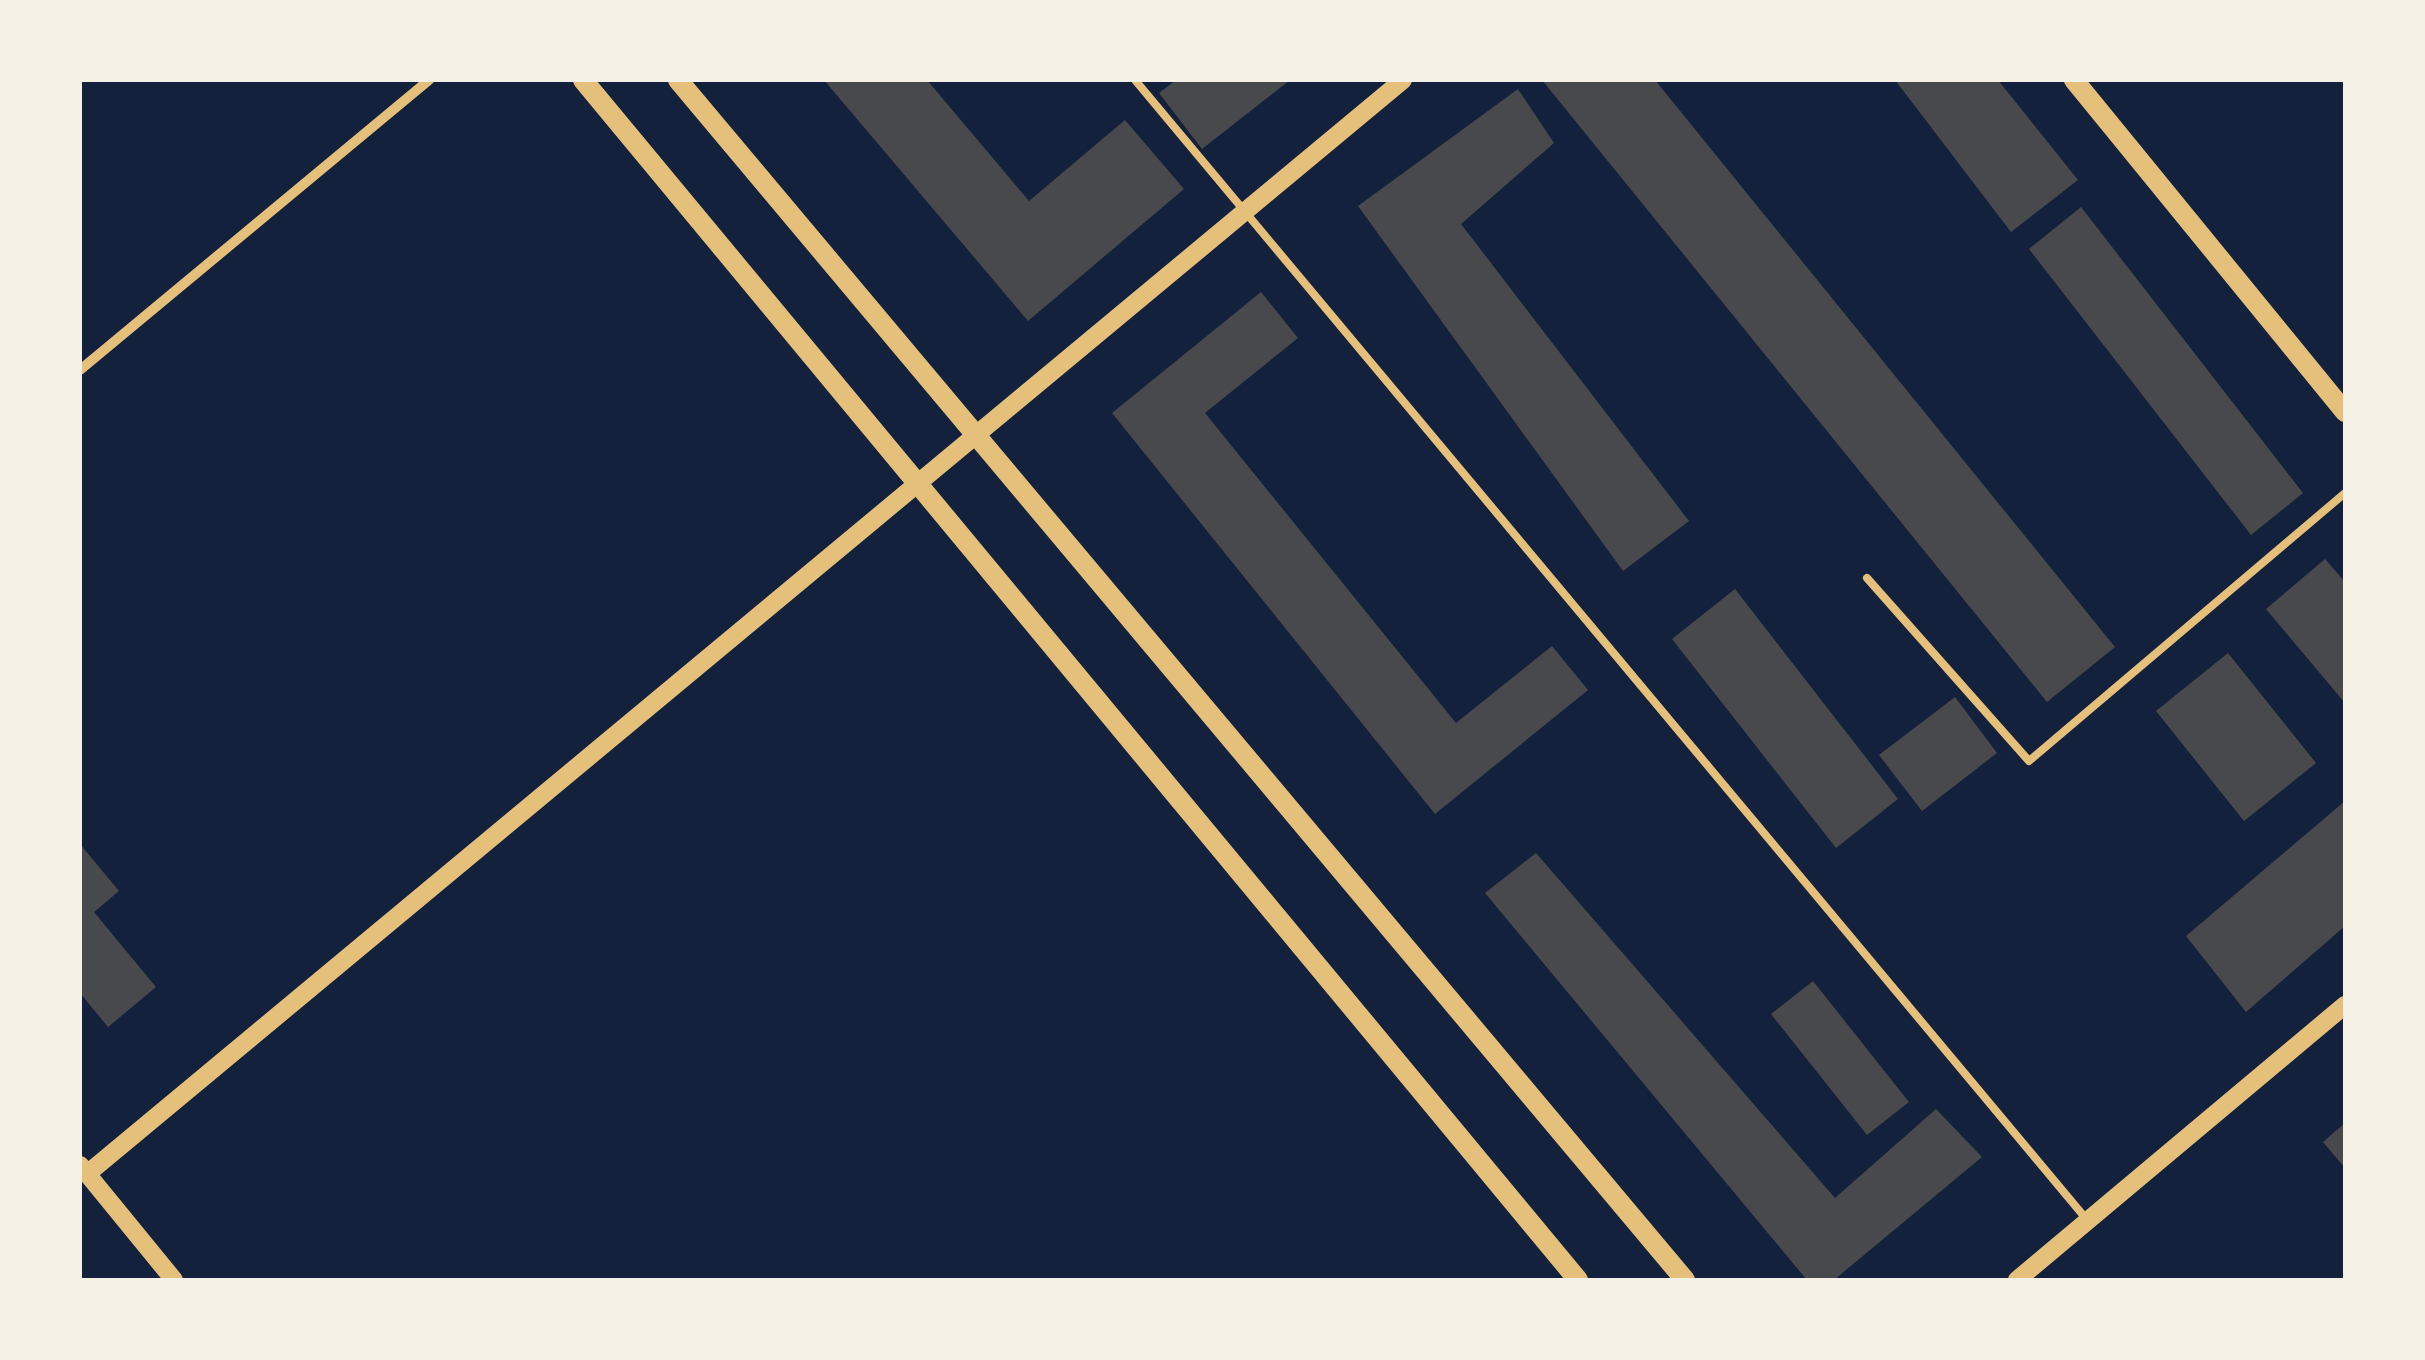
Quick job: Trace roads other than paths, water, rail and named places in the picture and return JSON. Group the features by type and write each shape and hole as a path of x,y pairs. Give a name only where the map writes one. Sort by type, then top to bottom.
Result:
{"main road":[{"path":"583,80 1578,1280"},
{"path":"678,80 1685,1280"},
{"path":"2074,80 2345,412"}],"street":[{"path":"80,370 429,80"},
{"path":"174,1280 84,1169 920,485 1241,212 1404,80"},
{"path":"2017,1280 2345,1005"}],"lane":[{"path":"1135,80 1241,212 2088,1220"},
{"path":"1867,578 2029,761 2345,493"}]}
